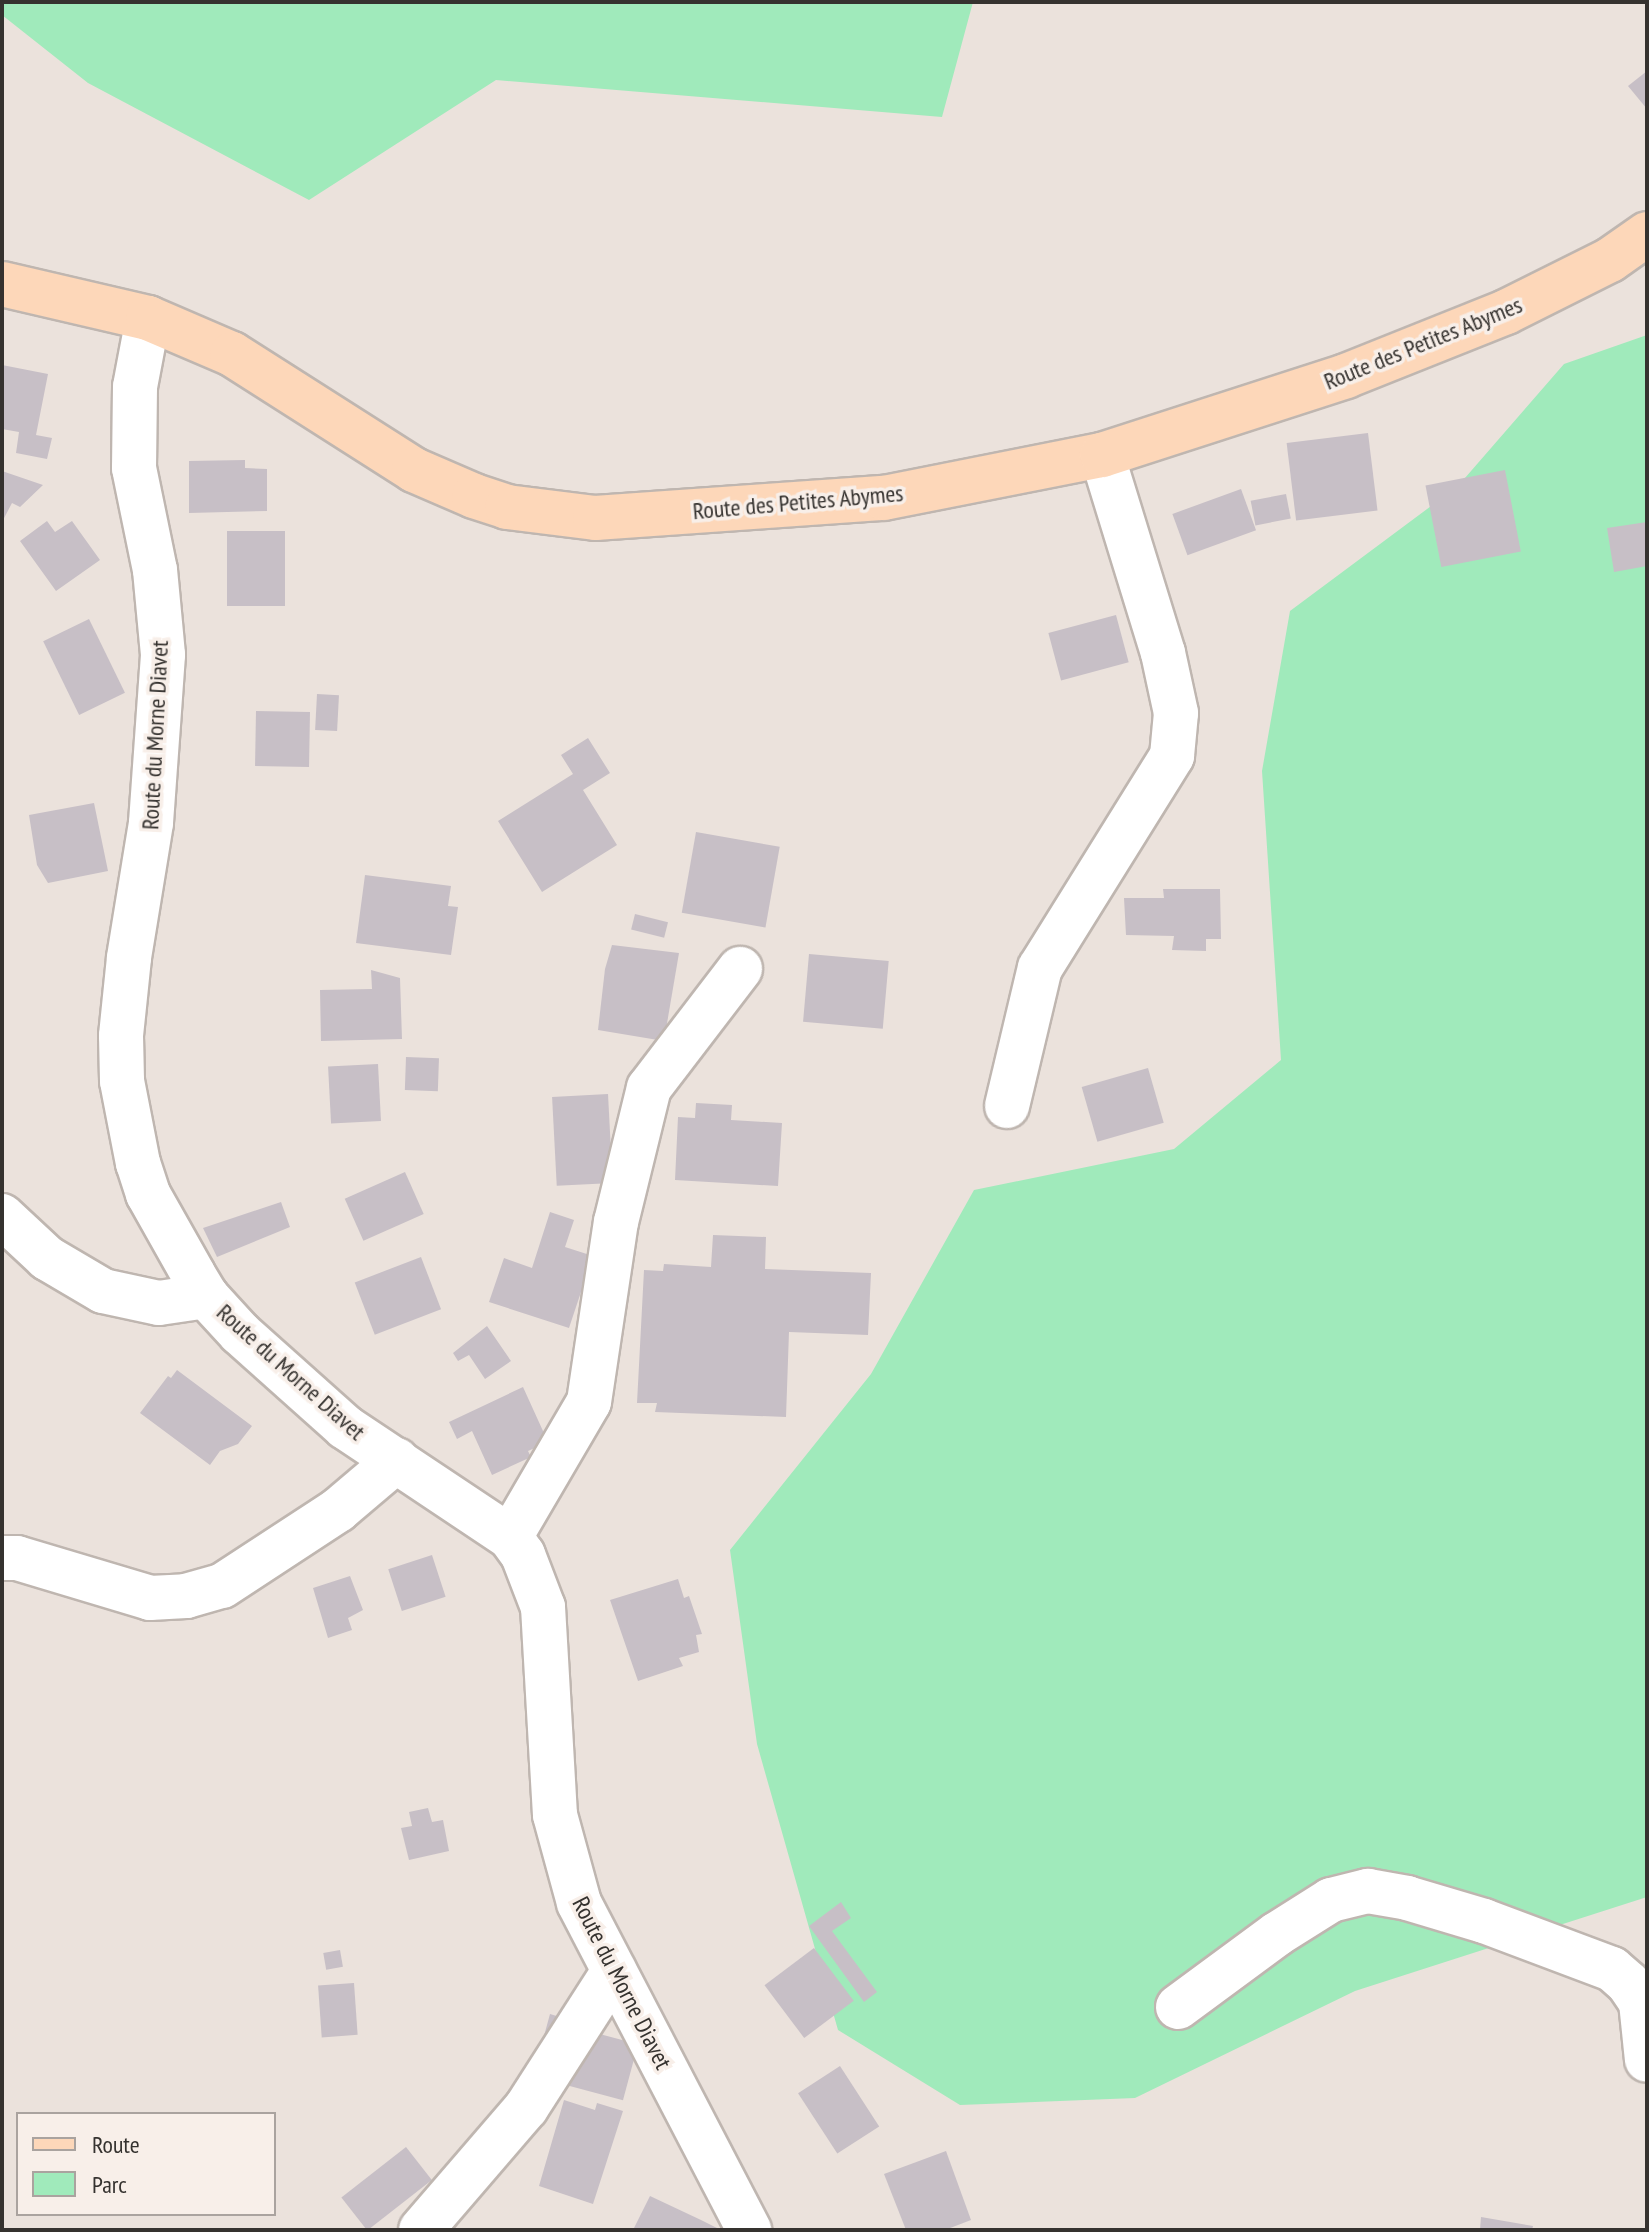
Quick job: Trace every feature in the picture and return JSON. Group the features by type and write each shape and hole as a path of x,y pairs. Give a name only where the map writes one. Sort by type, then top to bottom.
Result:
{"main road":[{"name":"Route des Petites Abymes","path":"2,284 148,318 232,354 414,470 507,507 595,518 884,498 1102,455 1346,376 1506,312 1610,260 1647,234"}],"street":[{"name":"Route du Morne Diavet","path":"148,318 135,387 134,468 155,570 163,655 151,823 129,958 121,1036 122,1081 130,1130 148,1194 206,1296 240,1333 345,1427 510,1537 523,1555 543,1607 552,1781 564,1855 579,1903 749,2230"},
{"path":"1007,1106 1040,968 1172,756 1176,713 1163,653 1102,455"},
{"path":"510,1537 589,1402 616,1222 649,1088 740,969"},
{"path":"2,1216 47,1258 103,1291 159,1303 206,1296"},
{"path":"2,1558 17,1558 150,1598 186,1596 222,1586 338,1510 397,1460"},
{"path":"1178,2007 1277,1934 1331,1900 1368,1891 1407,1898 1484,1921 1612,1969 1628,1983 1641,2002 1647,2060"},
{"path":"421,2230 526,2108 614,1971"}],"green space":[{"path":"2,2 973,2 942,117 496,80 309,200 88,83 2,15"},
{"path":"1647,335 1647,1897 1355,1991 1135,2098 960,2105 838,2030 757,1744 730,1550 871,1374 974,1190 1174,1149 1281,1060 1262,771 1290,611 1458,486 1564,364"}],"building":[{"path":"1647,71 1647,109 1628,86"},
{"path":"2,365 48,374 36,435 52,438 47,459 16,453 19,432 2,429"},
{"path":"1368,433 1378,510 1296,520 1287,443"},
{"path":"245,460 245,468 267,469 267,511 189,513 189,461"},
{"path":"1505,470 1521,551 1441,567 1425,485"},
{"path":"2,471 43,485 20,507 12,503 2,522"},
{"path":"1241,489 1256,530 1187,555 1172,514"},
{"path":"1286,494 1291,519 1255,525 1251,501"},
{"path":"47,521 55,532 72,521 100,560 56,591 20,541"},
{"path":"1647,522 1647,566 1614,572 1607,528"},
{"path":"227,531 285,531 285,606 227,606"},
{"path":"1116,615 1129,662 1061,680 1048,633"},
{"path":"89,619 125,693 79,715 43,641"},
{"path":"317,694 339,695 337,731 315,730"},
{"path":"256,711 310,712 309,767 255,766"},
{"path":"588,738 610,773 583,790 617,845 542,892 498,821 573,774 561,755"},
{"path":"94,803 108,871 48,883 37,865 29,815"},
{"path":"696,832 780,847 765,928 682,913"},
{"path":"365,875 451,886 448,906 458,907 451,955 356,943"},
{"path":"1163,889 1220,889 1221,939 1206,939 1206,951 1172,950 1174,936 1126,935 1124,898 1164,898"},
{"path":"635,914 668,922 664,938 631,930"},
{"path":"612,945 679,953 664,1041 598,1030 605,969"},
{"path":"809,954 889,961 883,1029 803,1022"},
{"path":"371,970 400,978 402,1039 321,1041 320,990 372,989"},
{"path":"406,1057 439,1058 438,1091 405,1090"},
{"path":"378,1064 381,1121 331,1124 328,1067"},
{"path":"1148,1068 1164,1123 1097,1142 1082,1087"},
{"path":"608,1094 613,1183 557,1186 552,1097"},
{"path":"696,1103 732,1105 731,1120 782,1123 778,1186 675,1180 678,1117 695,1118"},
{"path":"405,1172 424,1214 363,1241 345,1199"},
{"path":"281,1202 290,1227 217,1257 203,1228"},
{"path":"550,1212 574,1220 565,1247 593,1256 569,1328 489,1302 504,1258 532,1268"},
{"path":"713,1235 766,1237 765,1269 871,1273 868,1335 789,1332 786,1417 655,1412 657,1403 637,1403 644,1270 663,1271 664,1264 711,1267"},
{"path":"421,1257 441,1309 375,1335 355,1282"},
{"path":"487,1326 511,1361 485,1379 469,1355 458,1361 453,1353"},
{"path":"177,1370 252,1426 238,1444 220,1451 210,1465 140,1413 168,1376 171,1378"},
{"path":"523,1387 548,1442 528,1451 531,1457 492,1475 472,1431 457,1439 449,1422"},
{"path":"432,1555 446,1597 402,1611 388,1569"},
{"path":"350,1576 363,1610 348,1618 352,1630 328,1638 313,1588"},
{"path":"678,1579 684,1598 689,1596 702,1634 696,1635 699,1652 679,1658 683,1666 638,1681 610,1600"},
{"path":"428,1808 432,1822 443,1820 449,1851 409,1860 401,1828 412,1826 409,1812"},
{"path":"841,1902 851,1918 832,1931 877,1992 864,2002 809,1926"},
{"path":"814,1948 854,2001 804,2038 764,1985"},
{"path":"340,1950 343,1967 326,1970 323,1953"},
{"path":"354,1983 358,2035 322,2037 318,1986"},
{"path":"550,2014 560,2017 541,2047"},
{"path":"581,2029 638,2044 623,2100 566,2085"},
{"path":"840,2066 879,2126 837,2154 798,2093"},
{"path":"564,2100 595,2110 597,2103 623,2111 593,2204 539,2186"},
{"path":"406,2147 432,2180 368,2230 341,2197"},
{"path":"946,2151 971,2220 945,2230 906,2230 884,2174"},
{"path":"650,2196 701,2220 721,2230 633,2230"},
{"path":"1481,2217 1533,2226 1532,2230 1480,2230"}]}
